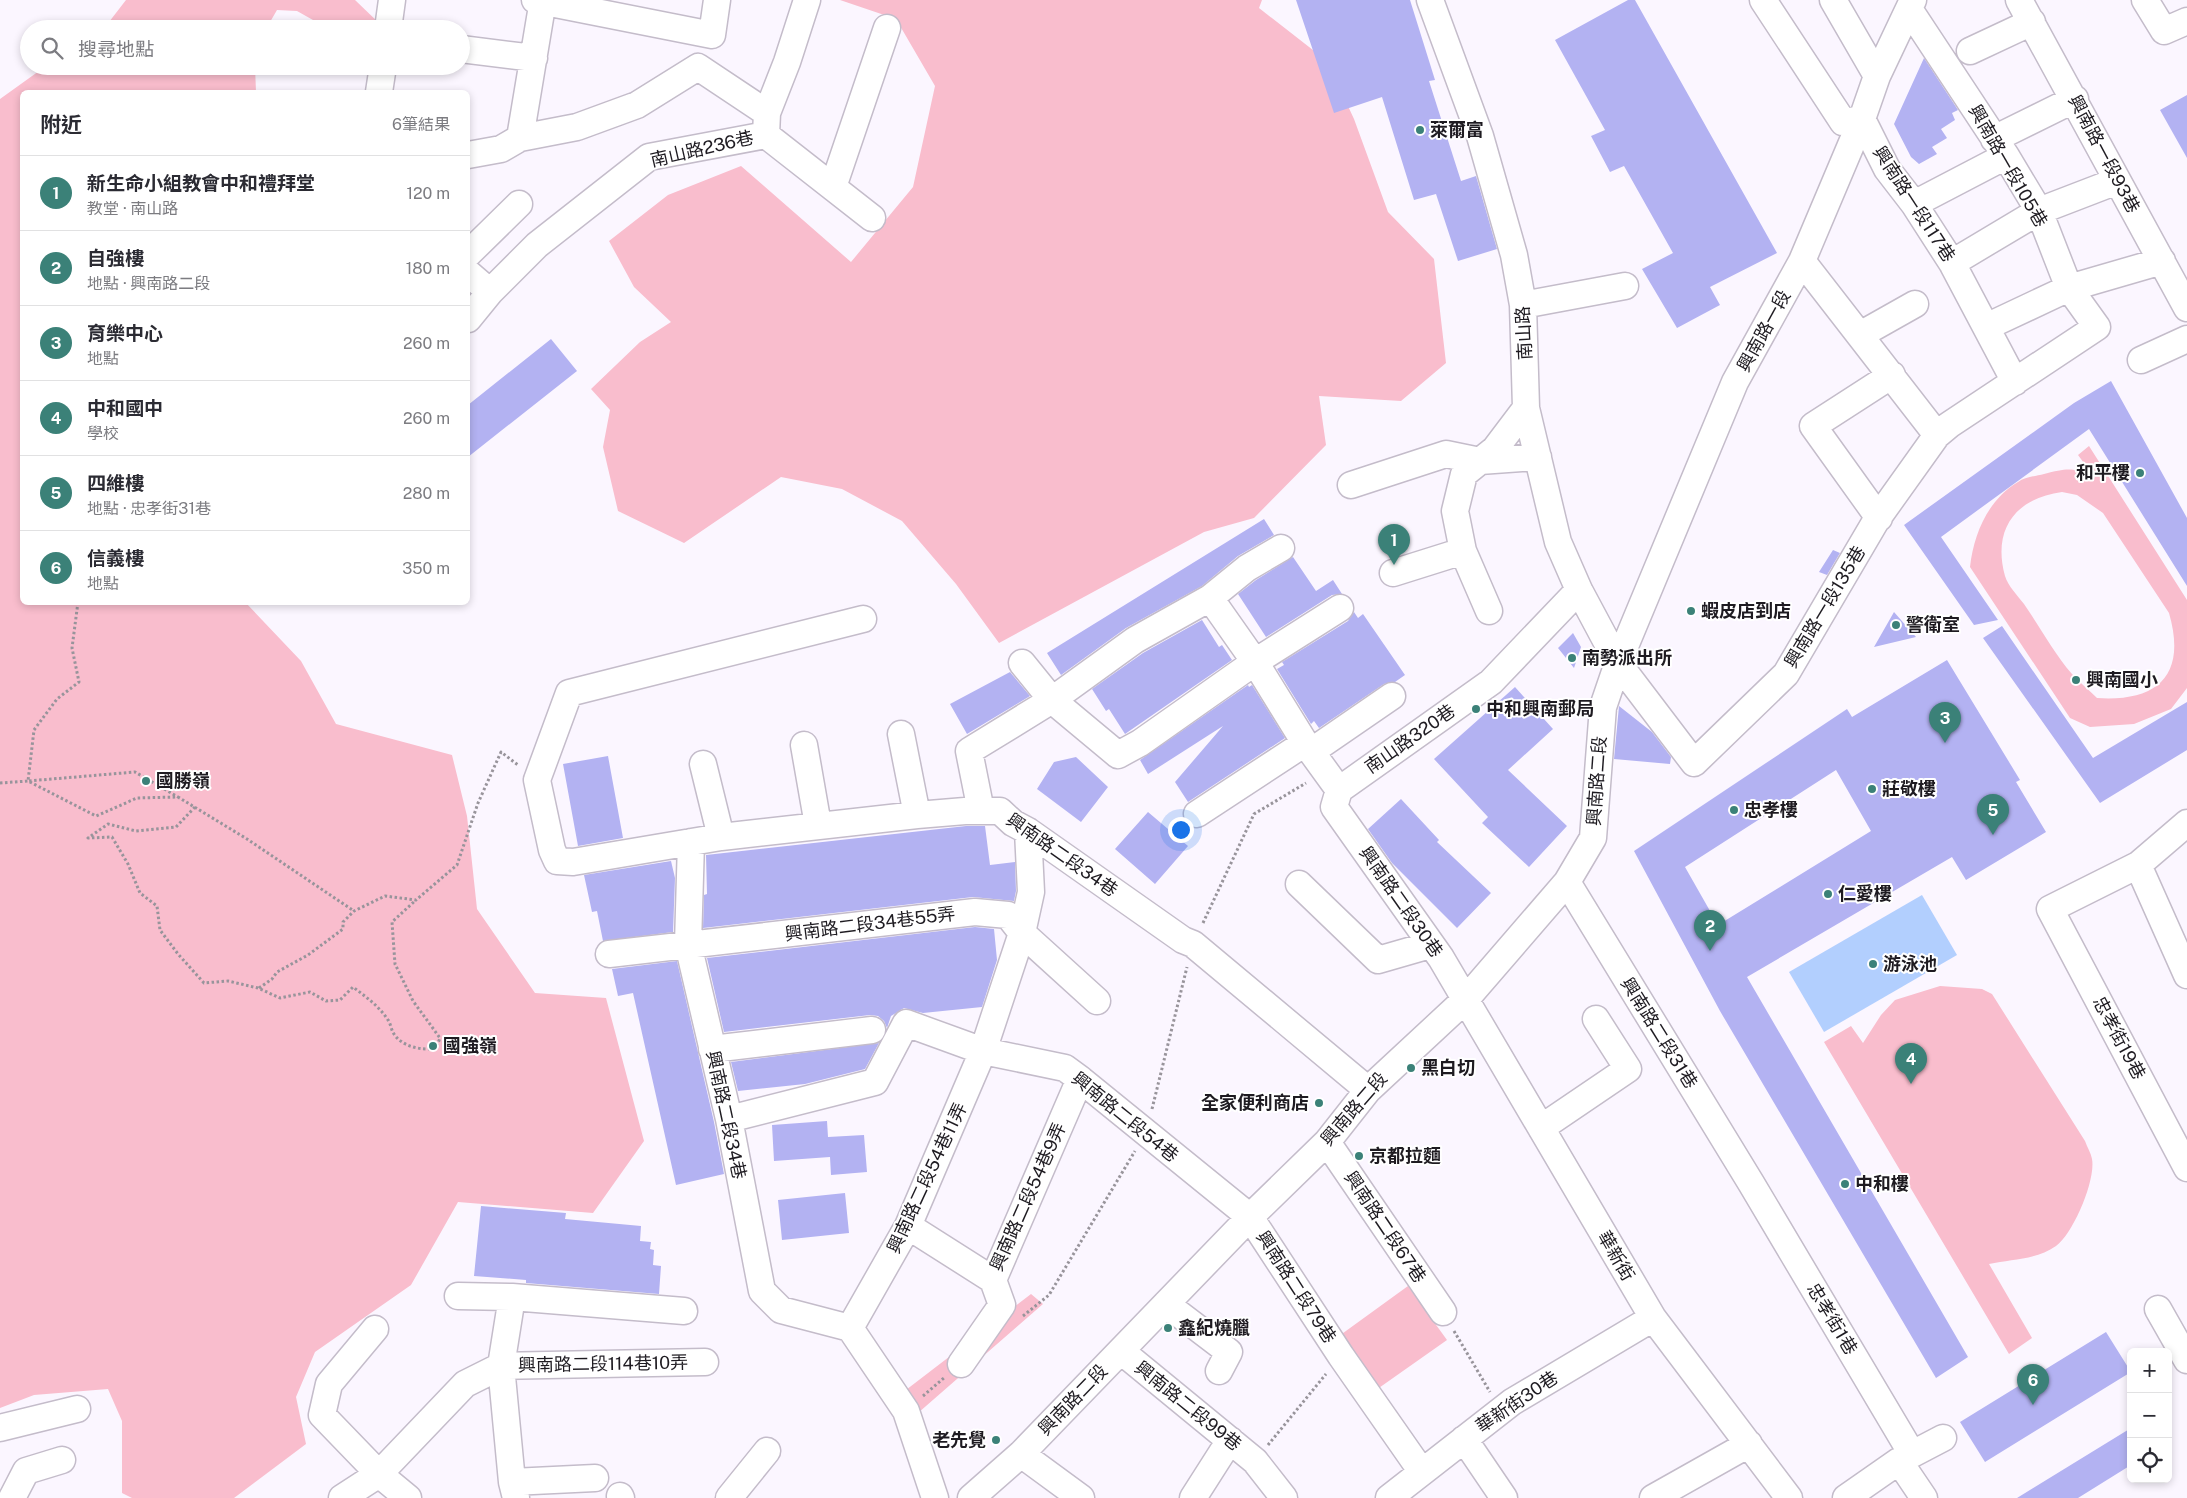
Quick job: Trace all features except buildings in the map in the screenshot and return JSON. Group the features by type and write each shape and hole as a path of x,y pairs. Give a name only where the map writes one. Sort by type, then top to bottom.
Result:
{"street":[{"path":"389,20 392,0"},
{"path":"520,138 534,58 540,0 712,35 716,0"},
{"name":"南山路236巷","path":"470,317 490,292 537,245 649,157 766,124 807,0"},
{"name":"南山路","path":"1430,0 1480,136 1514,256 1523,305 1526,408 1558,542 1579,590 1618,663 1694,763"},
{"path":"1763,0 1843,122 1862,120"},
{"path":"1833,0 1877,76"},
{"path":"2144,0 2176,26"},
{"name":"興南路一段","path":"1618,663 1735,382 1802,261 1862,120 1877,76 1911,4"},
{"name":"興南路一段105巷","path":"1911,4 2039,211 2069,288 2097,327"},
{"path":"1970,51 2025,11"},
{"name":"興南路一段93巷","path":"2025,11 2187,308"},
{"path":"833,187 886,28"},
{"path":"470,49 534,58"},
{"path":"470,154 501,149 520,138 577,127 637,105 698,67 766,124 833,187 872,218"},
{"path":"379,90 382,75"},
{"path":"1914,204 2075,100"},
{"name":"興南路一段117巷","path":"1862,120 1887,169 1914,204 1952,263 2015,382"},
{"path":"1952,263 2039,211 2118,181"},
{"path":"470,252 520,204"},
{"path":"1802,261 1937,435"},
{"path":"1986,327 2069,288 2162,261"},
{"path":"470,275 490,292"},
{"path":"1523,305 1625,286"},
{"path":"1860,335 1915,304"},
{"name":"興南路一段135巷","path":"1694,763 1786,674 1879,518 1937,435 1949,425 2097,327"},
{"path":"2141,360 2187,339"},
{"path":"1879,518 1813,426 1892,376"},
{"path":"1490,611 1463,550 1455,511 1464,474 1494,449 1526,408"},
{"path":"1352,485 1446,454 1480,461 1538,457"},
{"path":"981,811 969,751 1052,700 1134,640 1210,598 1247,568 1281,548"},
{"path":"1393,573 1463,550"},
{"name":"南山路320巷","path":"1336,798 1491,682 1579,590"},
{"name":"興南路二段30巷","path":"1210,598 1255,662 1309,747 1336,798 1466,999"},
{"path":"1022,663 1052,700 1118,755 1140,743 1255,662 1340,608"},
{"name":"興南路二段34巷","path":"863,619 569,693 530,774 552,850 557,861 573,862 721,837 818,825 917,815 1000,811 1013,823 1028,831 1183,940 1193,944 1368,1090"},
{"name":"興南路二段","path":"975,1497 1021,1454 1250,1217 1327,1142 1368,1090 1466,999 1567,882 1593,838 1603,707 1618,663"},
{"path":"1197,814 1392,696"},
{"path":"902,734 917,815"},
{"path":"804,745 818,825"},
{"path":"703,764 721,837"},
{"path":"2187,823 2138,865 2187,975"},
{"name":"興南路二段54巷11弄","path":"850,1328 908,1226 984,1051 1022,933 1031,892 1028,831"},
{"name":"興南路二段34巷","path":"691,842 688,944 729,1119 762,1291 782,1310 850,1328"},
{"name":"忠孝街19巷","path":"2138,865 2050,909 2187,1168"},
{"name":"興南路二段31巷","path":"1567,882 1751,1183"},
{"path":"1299,884 1378,960 1430,944"},
{"name":"興南路二段34巷55弄","path":"609,954 975,912 1008,915 1022,933 1096,1001"},
{"name":"華新街","path":"1466,999 1653,1318 1789,1498"},
{"path":"1541,1128 1628,1069 1596,1019"},
{"name":"興南路二段54巷","path":"729,1119 875,1082 906,1023 984,1051 1064,1068 1250,1217"},
{"path":"712,1049 872,1030"},
{"name":"興南路二段54巷9弄","path":"961,1364 1002,1305 992,1280 1080,1079"},
{"name":"興南路二段67巷","path":"1327,1142 1443,1312"},
{"name":"忠孝街1巷","path":"1751,1183 1906,1458 1924,1498"},
{"name":"興南路二段79巷","path":"1250,1217 1341,1356 1422,1472"},
{"path":"908,1226 992,1280"},
{"path":"458,1296 512,1296 684,1311"},
{"name":"興南路二段114巷10弄","path":"512,1296 501,1366 514,1490"},
{"path":"1166,1304 1229,1352 1219,1371"},
{"path":"2158,1310 2187,1360"},
{"name":"華新街30巷","path":"1389,1498 1503,1408 1653,1318"},
{"path":"850,1328 906,1411 935,1498"},
{"path":"375,1329 329,1384 322,1415 379,1474 406,1497"},
{"name":"興南路二段99巷","path":"1121,1350 1255,1461 1284,1498"},
{"name":"興南路二段114巷10弄","path":"501,1366 705,1362"},
{"path":"342,1498 379,1474 465,1384 501,1366"},
{"path":"0,1428 77,1409"},
{"path":"1846,1498 1906,1458 1943,1438"},
{"path":"1464,1439 1504,1498"},
{"path":"1193,1498 1230,1440"},
{"path":"1659,1496 1749,1444"},
{"path":"729,1498 767,1451"},
{"path":"1021,1454 1081,1498"},
{"path":"12,1498 26,1471 62,1460"},
{"path":"514,1490 595,1478"}],"path":[{"path":"28,781 34,730 57,699 79,682 72,648 78,605"},
{"path":"195,807 176,827 136,831 108,824 88,838 112,837 128,864 140,893 157,906 160,930 204,984 228,981 258,988 280,998 310,992 326,1001 340,1000 353,987 372,1001 389,1021 394,1034 400,1042 414,1047 431,1049 436,1048 440,1038 413,1001 395,964 392,922 457,865 478,803 501,752"},
{"path":"0,783 136,772 247,839 354,911"},
{"path":"1020,1318 1050,1295 1146,1133 1193,944 1254,814 1313,778"},
{"path":"28,781 96,816 137,798 178,797"},
{"path":"258,988 272,979 276,972 308,955 343,929 343,922 354,911 385,896 416,900"},
{"path":"1443,1312 1492,1397 1503,1408"},
{"path":"1255,1461 1341,1356"},
{"path":"906,1411 961,1364"}],"shaded area":[{"path":"126,0 355,0 376,20 313,20 297,11 277,10 271,20 111,20"},
{"path":"840,0 1262,0 1259,8 1327,61 1354,119 1388,212 1434,259 1446,363 1401,401 1319,396 1326,445 1254,518 1204,532 999,643 956,584 902,521 842,489 781,477 684,543 618,511 603,447 610,410 591,389 640,342 671,322 634,287 609,241 668,195 741,166 851,262 913,187 935,86 896,19"},
{"path":"33,75 255,75 256,90 20,90 20,605 248,605 301,661 336,724 452,755 467,816 477,909 535,993 606,998 644,1141 593,1213 458,1202 411,1285 315,1352 296,1397 306,1444 234,1498 132,1498 122,1493 122,1421 108,1389 34,1395 0,1408 0,99"},
{"path":"2089,446 2187,600 2187,688 2171,709 2134,724 2090,727 2070,718 1970,567 1975,542 1984,518 2007,489 2024,479 2065,470 2076,470 2095,478 2078,455","holes":["2062,492 2077,495 2103,513 2169,613 2174,635 2174,653 2170,668 2163,680 2151,689 2137,695 2118,698 2097,698 2065,666 2006,580 2002,559 2002,544 2005,530 2011,519 2020,509 2046,495"]},
{"path":"1940,986 1982,989 1992,994 2085,1141 2092,1159 2087,1193 2076,1219 2063,1240 2048,1251 2040,1254 1989,1264 2032,1338 2009,1354 1824,1042 1851,1026 1863,1043 1881,1015 1895,1000"},
{"path":"1408,1286 1447,1340 1376,1390 1339,1336"},
{"path":"1031,1294 1043,1304 918,1413 902,1393"}],"water":[{"name":"游泳池","path":"1922,895 1957,955 1824,1032 1789,972"}],"place":[{"name":"萊爾富","path":"1420,130"},
{"name":"和平樓","path":"2140,473"},
{"name":"新生命小組教會中和禮拜堂","path":"1394,565"},
{"name":"蝦皮店到店","path":"1691,611"},
{"name":"警衛室","path":"1896,625"},
{"name":"南勢派出所","path":"1572,658"},
{"name":"興南國小","path":"2076,680"},
{"name":"中和興南郵局","path":"1476,709"},
{"name":"育樂中心","path":"1945,743"},
{"name":"國勝嶺","path":"146,781"},
{"name":"莊敬樓","path":"1872,789"},
{"name":"忠孝樓","path":"1734,810"},
{"name":"四維樓","path":"1993,835"},
{"name":"仁愛樓","path":"1828,894"},
{"name":"自強樓","path":"1710,951"},
{"name":"游泳池","path":"1873,964"},
{"name":"國強嶺","path":"433,1046"},
{"name":"黑白切","path":"1411,1068"},
{"name":"中和國中","path":"1911,1084"},
{"name":"全家便利商店","path":"1319,1103"},
{"name":"京都拉麵","path":"1359,1156"},
{"name":"中和樓","path":"1845,1184"},
{"name":"鑫紀燒臘","path":"1168,1328"},
{"name":"信義樓","path":"2033,1405"},
{"name":"老先覺","path":"996,1440"}]}
